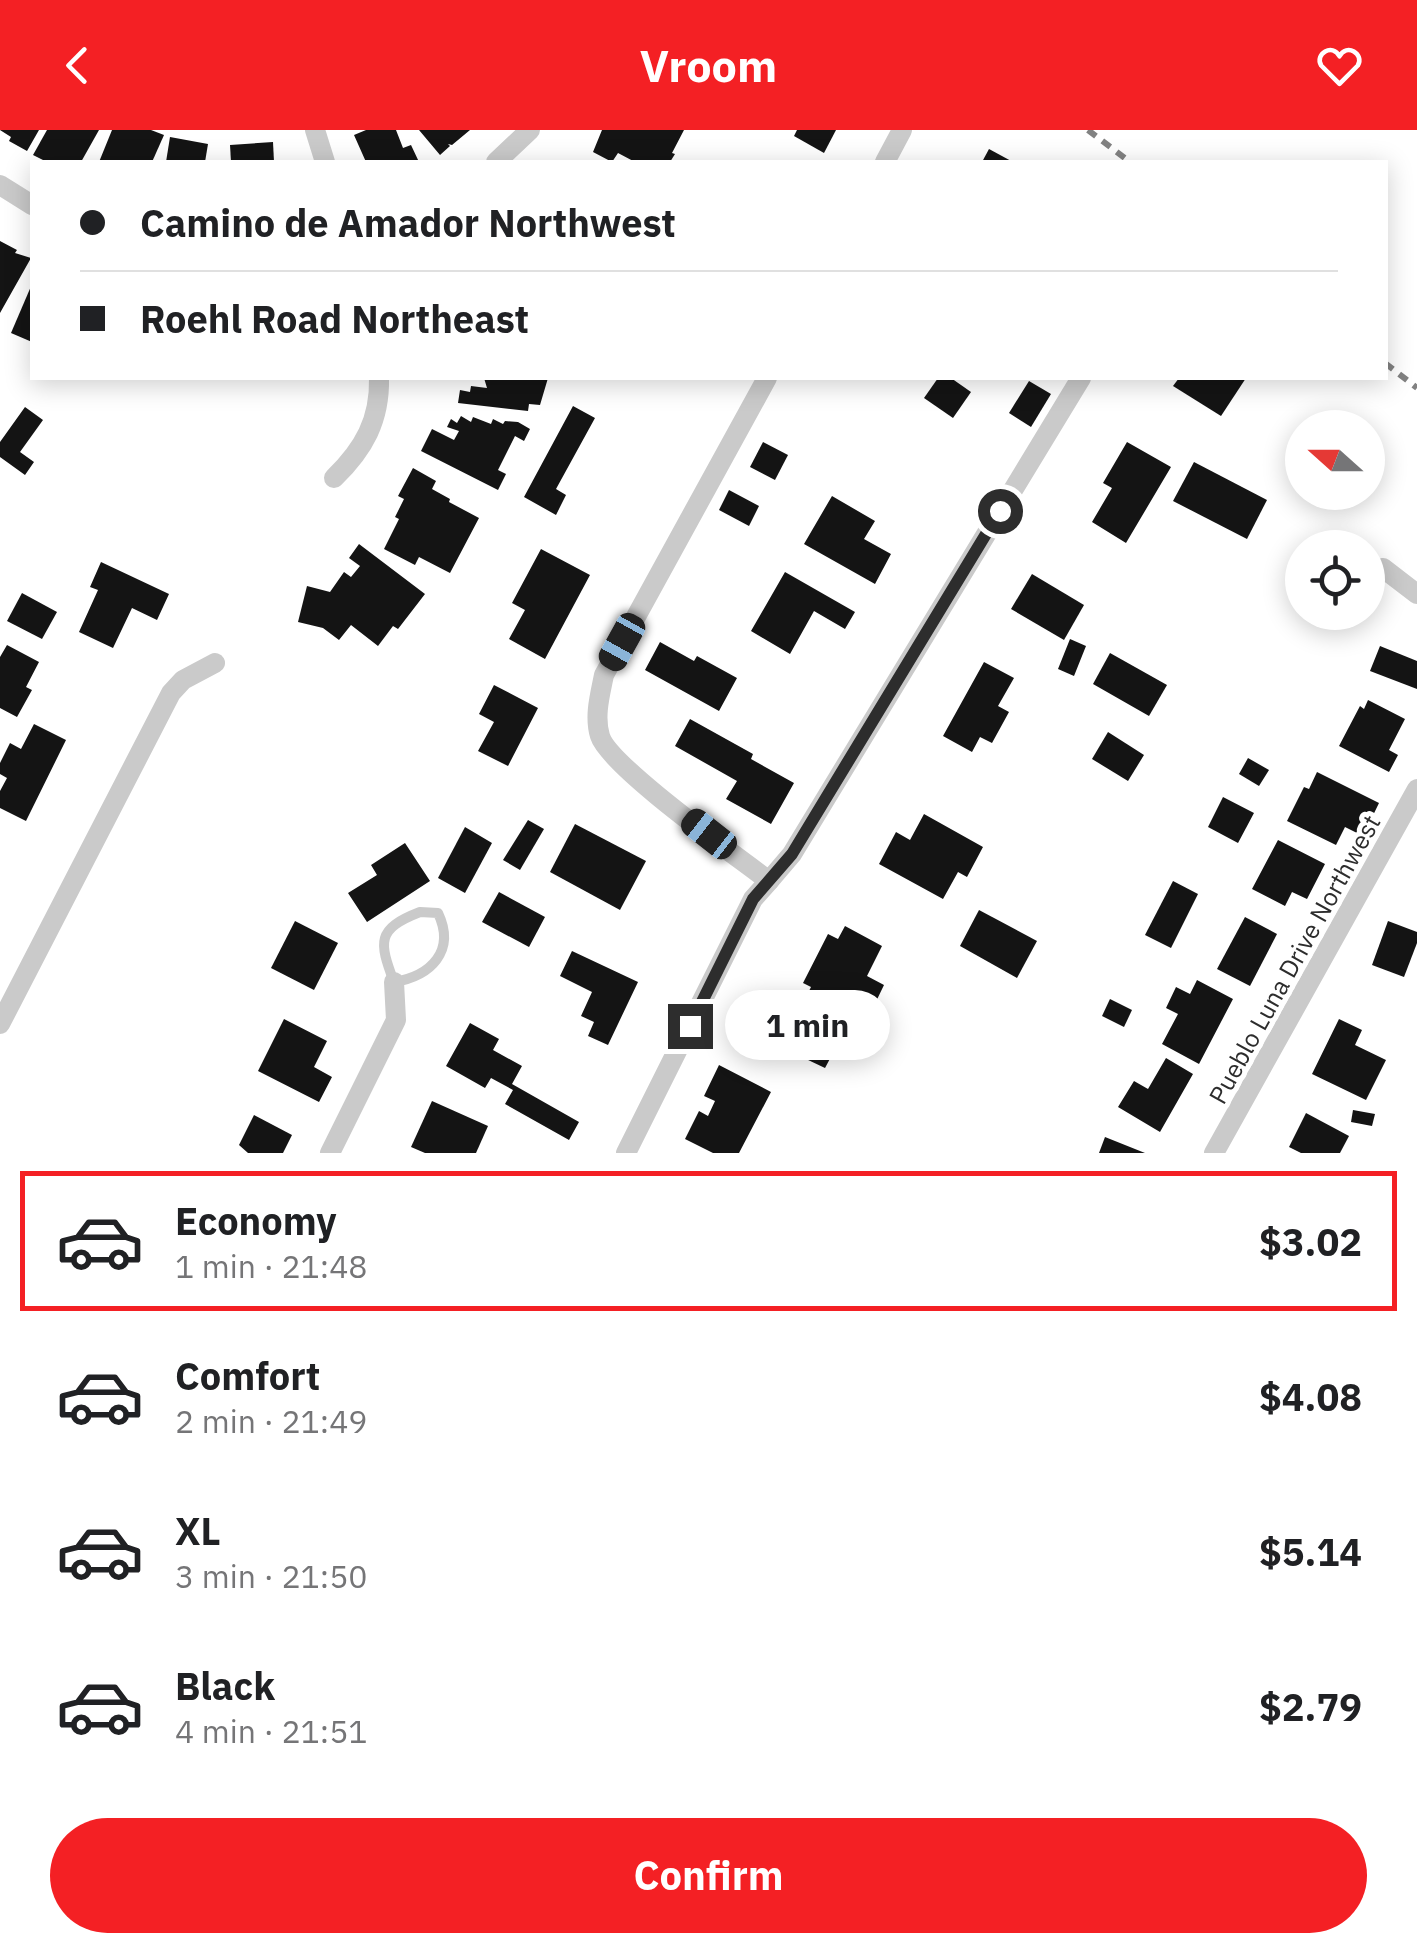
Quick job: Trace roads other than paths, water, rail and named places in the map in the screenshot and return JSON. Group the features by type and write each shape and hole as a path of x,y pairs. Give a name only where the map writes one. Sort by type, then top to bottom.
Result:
{"street":[{"path":"315,130 324,160"},
{"path":"498,160 530,130"},
{"path":"885,160 902,130"},
{"path":"0,186 30,203"},
{"path":"334,478 360,451 368,436 377,411 379,380"},
{"path":"766,380 604,675 598,704 600,738 619,764 769,881"},
{"path":"626,1153 753,899 792,854 1080,380"},
{"path":"1385,570 1417,594"},
{"path":"0,1024 171,692 182,680 215,663"},
{"name":"Pueblo Luna Drive Northwest","path":"1214,1153 1417,788"},
{"path":"330,1153 396,1020 394,982"}],"lane":[{"path":"420,912 438,912 445,928 440,953 430,970 394,982 382,950 386,933 404,918 420,912"}],"railway":[{"path":"1088,130 1127,160"},
{"path":"1388,365 1417,388"}]}
